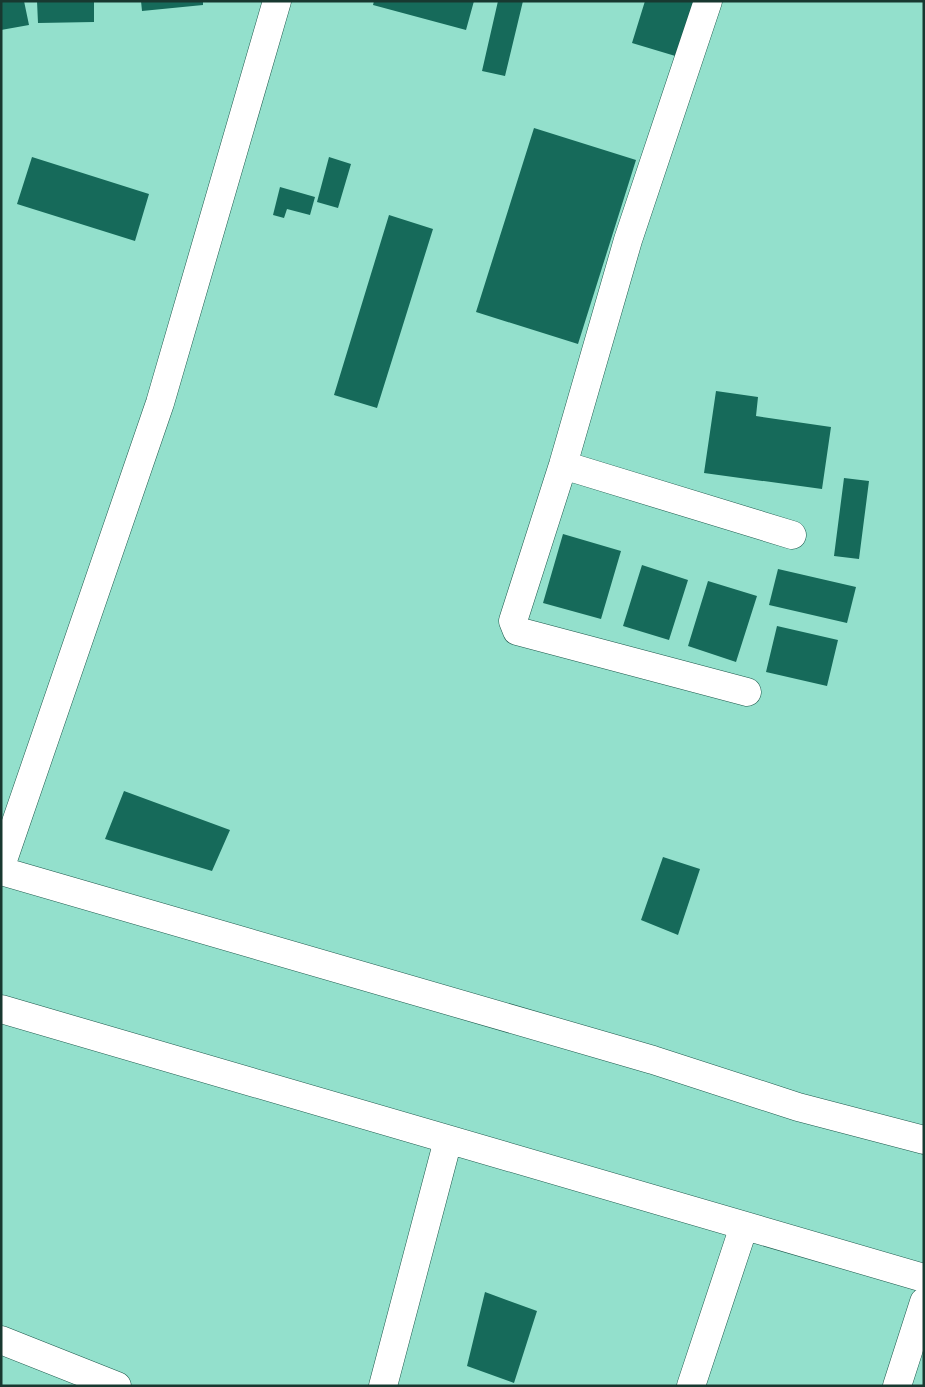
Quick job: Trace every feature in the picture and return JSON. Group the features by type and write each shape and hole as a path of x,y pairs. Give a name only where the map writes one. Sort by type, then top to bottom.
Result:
{"street":[{"path":"1,866 160,403 277,1"},
{"path":"708,1 628,240 563,465 512,621 517,631 747,692"},
{"path":"563,465 792,536"},
{"path":"1,871 653,1060 798,1107 924,1140"},
{"path":"1,1009 924,1278"},
{"path":"383,1386 448,1140"},
{"path":"691,1386 744,1226"},
{"path":"897,1386 924,1302"},
{"path":"1,1340 117,1386"}],"building":[{"path":"1,1 24,1 29,25 1,30"},
{"path":"37,1 94,1 94,22 38,23"},
{"path":"141,1 203,1 203,5 142,11"},
{"path":"374,1 474,1 466,30 373,5"},
{"path":"498,1 523,1 505,76 482,71"},
{"path":"645,1 699,1 682,58 632,43"},
{"path":"534,128 636,160 578,344 476,312"},
{"path":"32,157 149,194 135,241 17,204"},
{"path":"329,157 351,164 338,208 317,202"},
{"path":"280,187 315,197 310,215 287,209 284,218 273,215"},
{"path":"389,215 433,229 377,408 334,395"},
{"path":"716,391 758,397 756,416 831,427 822,489 704,473"},
{"path":"844,478 869,481 859,559 834,556"},
{"path":"563,534 621,551 601,619 543,603"},
{"path":"642,565 688,580 669,640 623,626"},
{"path":"778,569 856,587 847,623 769,605"},
{"path":"708,581 757,596 736,662 688,646"},
{"path":"777,626 838,640 827,686 766,672"},
{"path":"124,791 230,830 212,871 105,839"},
{"path":"663,857 700,869 678,935 641,920"},
{"path":"485,1292 537,1311 514,1383 467,1366"}]}
